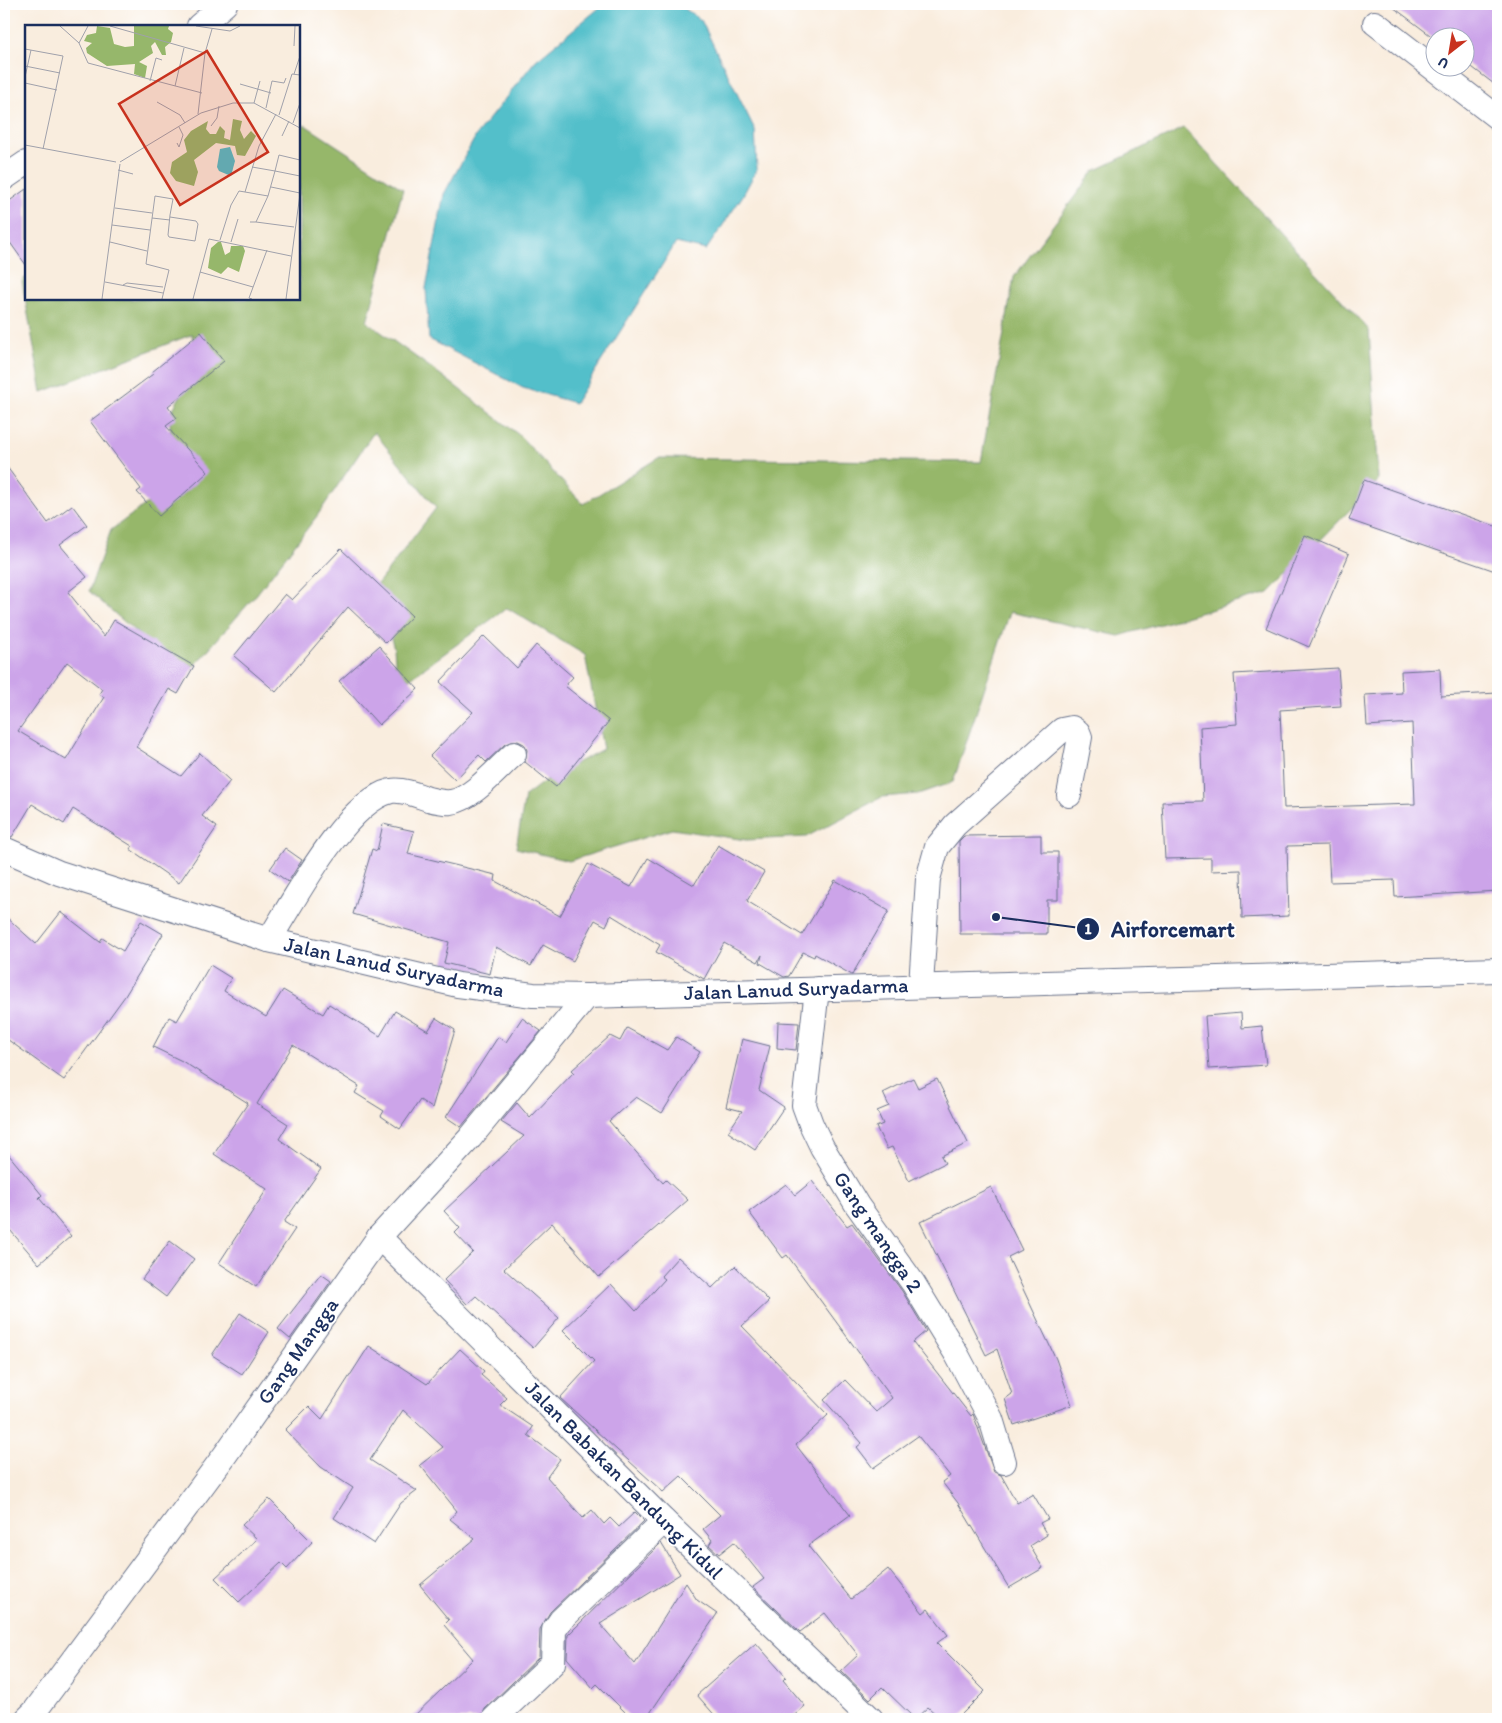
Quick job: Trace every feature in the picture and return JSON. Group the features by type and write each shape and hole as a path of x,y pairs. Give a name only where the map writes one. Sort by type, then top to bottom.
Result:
{"street":[{"path":"200,25 225,4"},
{"path":"1375,23 1498,118"},
{"path":"4,178 25,164"},
{"path":"920,985 928,879 937,847 955,825 1066,728 1072,728 1078,732 1080,737 1069,795"},
{"path":"269,940 343,826 375,799 392,791 401,791 442,802 461,799 514,754"},
{"name":"Jalan Lanud Suryadarma","path":"4,849 59,873 269,940 458,985 533,995 587,996 1498,970"},
{"name":"Gang mangga 2","path":"817,990 804,1105 811,1124 822,1147 857,1205 913,1282 957,1355 991,1419 1004,1462"},
{"name":"Gang Mangga","path":"35,1716 225,1454 378,1237 470,1138 587,996"},
{"name":"Jalan Babakan Bandung Kidul","path":"378,1237 664,1522 871,1719"},
{"path":"494,1719 553,1663 554,1630 561,1620 664,1522"}],"green space":[{"path":"305,125 403,189 367,322 441,375 519,435 583,504 658,458 981,462 1014,277 1094,171 1184,128 1369,330 1379,480 1269,593 1119,636 1010,612 953,782 918,794 882,797 806,837 746,840 672,829 569,861 516,848 525,796 550,777 603,749 585,655 507,608 397,688 394,648 375,587 436,508 374,432 317,516 256,595 194,666 184,674 89,591 111,530 177,481 169,416 182,393 193,334 42,392 25,300 300,300 300,128"},
{"path":"25,278 25,298 22,281"}],"water":[{"path":"604,4 678,4 701,20 755,130 757,169 742,197 706,250 676,243 575,403 523,388 429,339 426,288 444,194 477,134 535,61"}],"building":[{"path":"1389,4 1498,4 1498,87 1474,69 1474,28 1424,28 1424,30"},
{"path":"25,190 25,264 4,234 4,205"},
{"path":"201,332 224,361 168,406 177,418 166,426 208,472 159,516 137,492 141,489 90,421 153,374 152,372"},
{"path":"4,463 48,523 72,505 87,525 60,545 87,577 68,592 104,637 114,620 194,666 178,694 169,689 136,747 181,776 200,753 230,781 202,816 217,827 179,883 130,849 132,846 73,809 64,824 32,804 12,837 4,835","holes":["67,662 102,689 99,694 104,697 66,760 18,731"]},
{"path":"1364,480 1498,527 1498,572 1349,520"},
{"path":"1305,535 1349,554 1309,647 1266,628"},
{"path":"341,549 412,616 386,643 348,607 276,692 234,656 285,594 292,600"},
{"path":"484,636 517,668 536,645 573,677 565,686 609,721 556,787 525,762 527,750 524,744 518,741 505,744 486,762 479,755 455,780 430,756 473,712 440,682"},
{"path":"379,646 418,689 379,725 339,681"},
{"path":"1338,668 1341,706 1280,710 1284,808 1415,804 1412,723 1367,726 1365,695 1402,693 1401,671 1440,669 1441,696 1498,693 1498,891 1395,897 1394,880 1330,882 1328,845 1287,846 1289,916 1242,918 1241,870 1211,871 1211,858 1165,859 1162,802 1203,801 1200,727 1237,724 1234,674"},
{"path":"383,824 414,831 408,854 496,875 495,881 560,916 588,864 631,887 648,858 694,885 718,845 764,872 747,901 802,935 835,880 889,911 852,975 815,954 814,957 803,952 789,976 784,977 760,963 762,955 758,962 724,943 704,979 656,952 660,945 611,915 606,926 595,920 573,961 543,945 531,966 496,947 490,974 444,963 449,942 353,914 372,849 377,851"},
{"path":"1041,835 1041,852 1058,852 1058,900 1047,900 1047,934 960,934 959,841 964,836"},
{"path":"285,848 302,860 288,882 270,869"},
{"path":"61,912 100,942 102,938 123,951 141,921 163,934 125,996 64,1080 4,1037 4,915 36,944"},
{"path":"210,965 231,978 224,991 266,1017 283,990 323,1014 329,1004 380,1036 395,1011 428,1031 436,1018 455,1030 432,1108 420,1100 400,1129 381,1116 384,1111 355,1093 359,1086 293,1045 257,1104 288,1124 279,1139 321,1169 284,1222 295,1229 256,1287 219,1263 267,1189 214,1154 248,1103 182,1061 153,1047 169,1017 177,1021"},
{"path":"1241,1013 1242,1028 1262,1026 1266,1065 1209,1069 1205,1016"},
{"path":"522,1018 541,1031 461,1127 446,1117 498,1037 506,1042"},
{"path":"778,1022 799,1023 796,1050 777,1048"},
{"path":"627,1028 667,1050 676,1037 700,1052 662,1113 636,1097 609,1121 663,1183 666,1180 688,1200 599,1277 552,1223 504,1269 559,1318 533,1348 476,1296 467,1304 444,1280 473,1252 455,1233 460,1228 444,1211 524,1136 501,1122 517,1103 530,1118 574,1072 572,1070 610,1036 620,1041"},
{"path":"742,1039 770,1046 759,1090 784,1107 755,1150 728,1132 742,1111 726,1107"},
{"path":"913,1078 918,1088 937,1079 968,1143 941,1156 945,1163 909,1181 892,1147 887,1149 876,1127 883,1124 877,1111 889,1106 883,1093"},
{"path":"4,1149 42,1195 39,1198 71,1236 39,1264 4,1223"},
{"path":"812,1181 847,1226 852,1223 902,1291 926,1331 913,1342 971,1416 973,1414 994,1472 1001,1475 1017,1503 1033,1494 1048,1519 1040,1523 1047,1535 1030,1546 1043,1568 1009,1588 958,1503 942,1482 950,1476 918,1436 873,1468 857,1447 862,1443 824,1400 845,1380 876,1412 892,1398 787,1255 783,1258 749,1212 786,1184 795,1195"},
{"path":"991,1187 1022,1250 1008,1257 1056,1359 1072,1405 1014,1425 1005,1399 1012,1394 997,1349 986,1355 920,1222"},
{"path":"170,1241 194,1259 166,1297 142,1279"},
{"path":"678,1257 712,1288 735,1266 769,1301 742,1326 828,1415 796,1445 850,1515 808,1546 851,1599 888,1569 923,1613 928,1609 948,1635 937,1643 985,1691 957,1719 941,1719 928,1707 915,1719 882,1687 870,1699 841,1671 858,1655 825,1613 800,1632 753,1587 764,1579 734,1542 719,1554 709,1545 712,1540 703,1529 720,1515 681,1476 663,1492 560,1398 594,1361 563,1330 611,1284 636,1311 665,1279 661,1276"},
{"path":"321,1274 331,1281 290,1339 278,1329"},
{"path":"240,1313 269,1332 242,1374 212,1355"},
{"path":"369,1346 427,1384 460,1349 484,1371 481,1375 507,1398 500,1405 533,1427 528,1435 560,1459 547,1477 583,1518 592,1510 604,1524 610,1518 619,1527 635,1512 644,1521 550,1612 540,1629 539,1657 485,1709 481,1719 411,1719 473,1659 444,1625 449,1620 420,1585 475,1539 450,1519 457,1511 420,1465 443,1447 403,1410 370,1460 417,1491 401,1503 374,1544 334,1518 353,1488 321,1467 285,1430 309,1406 322,1419"},
{"path":"269,1499 312,1542 287,1569 281,1563 239,1602 215,1578 257,1539 242,1525"},
{"path":"661,1543 680,1574 600,1624 635,1664 686,1583 697,1600 717,1614 646,1719 632,1719 597,1684 593,1688 567,1658 568,1635"},
{"path":"756,1643 786,1677 783,1680 805,1706 790,1719 718,1719 697,1695"}],"place":[{"name":"Airforcemart","path":"996,917"}]}
